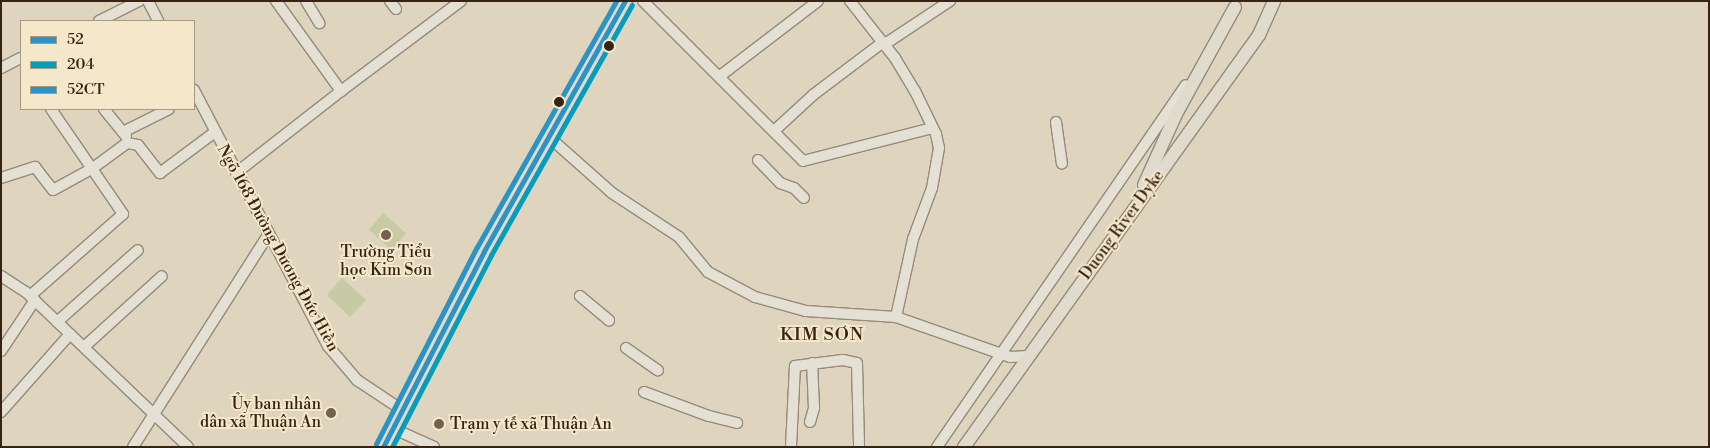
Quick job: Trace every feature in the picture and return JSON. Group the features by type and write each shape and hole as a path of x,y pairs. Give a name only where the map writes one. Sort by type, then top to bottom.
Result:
{"highway":[{"path":"383,447 484,251 625,1"}],"main road":[{"name":"Duong River Dyke","path":"964,447 1259,35 1274,1"},
{"path":"1132,210 1176,114 1237,4"}],"street":[{"path":"101,20 140,1"},
{"path":"148,1 158,20"},
{"path":"276,1 340,91"},
{"path":"306,1 319,23"},
{"path":"236,173 340,91 461,1"},
{"path":"643,1 806,162 932,128"},
{"path":"720,76 818,1"},
{"path":"850,1 884,43 915,91 932,128 938,148 938,161 926,209 913,239 896,317"},
{"path":"774,131 813,95 884,43 950,1"},
{"path":"937,447 1006,355 1172,106 1237,4"},
{"path":"1,68 19,63"},
{"name":"Ngõ 168 Đường Dương Đức Hiền","path":"195,92 268,235 328,346 357,380 402,410"},
{"path":"1,352 32,298 121,218 122,212 54,110"},
{"path":"105,110 132,143"},
{"path":"123,132 167,110"},
{"path":"1056,122 1062,164"},
{"path":"1,178 35,167 53,190 94,168 127,143 138,145 160,173 215,132"},
{"path":"549,137 612,193 679,236 708,272 755,297 806,311 896,317 1006,355 1029,356"},
{"path":"758,160 780,183 794,188 804,198"},
{"path":"133,447 268,235"},
{"path":"57,322 138,250"},
{"path":"1,276 32,298 152,415 188,447"},
{"path":"84,347 162,276"},
{"path":"580,296 609,320"},
{"path":"1,412 70,334"},
{"path":"626,348 658,370"},
{"path":"1006,355 1017,374"},
{"path":"791,447 795,366 843,360 857,363 859,447"},
{"path":"810,422 814,408 812,363"},
{"path":"644,392 709,416 737,423"},
{"path":"392,428 434,447"}],"green space":[{"path":"383,213 406,233 392,250 369,230"},
{"path":"342,278 366,300 350,317 327,295"}],"transit line":[{"name":"52CT","path":"376,444 477,247 616,1"},
{"name":"52","path":"383,447 484,251 625,1"},
{"name":"204","path":"392,447 491,255 632,5"}],"place":[{"name":"Trường Tiểu học Kim Sơn","path":"386,235"},
{"name":"Ủy ban nhân dân xã Thuận An","path":"331,413"},
{"name":"Trạm y tế xã Thuận An","path":"439,424"}],"district":[{"name":"KIM SƠN","path":"822,335"}]}
